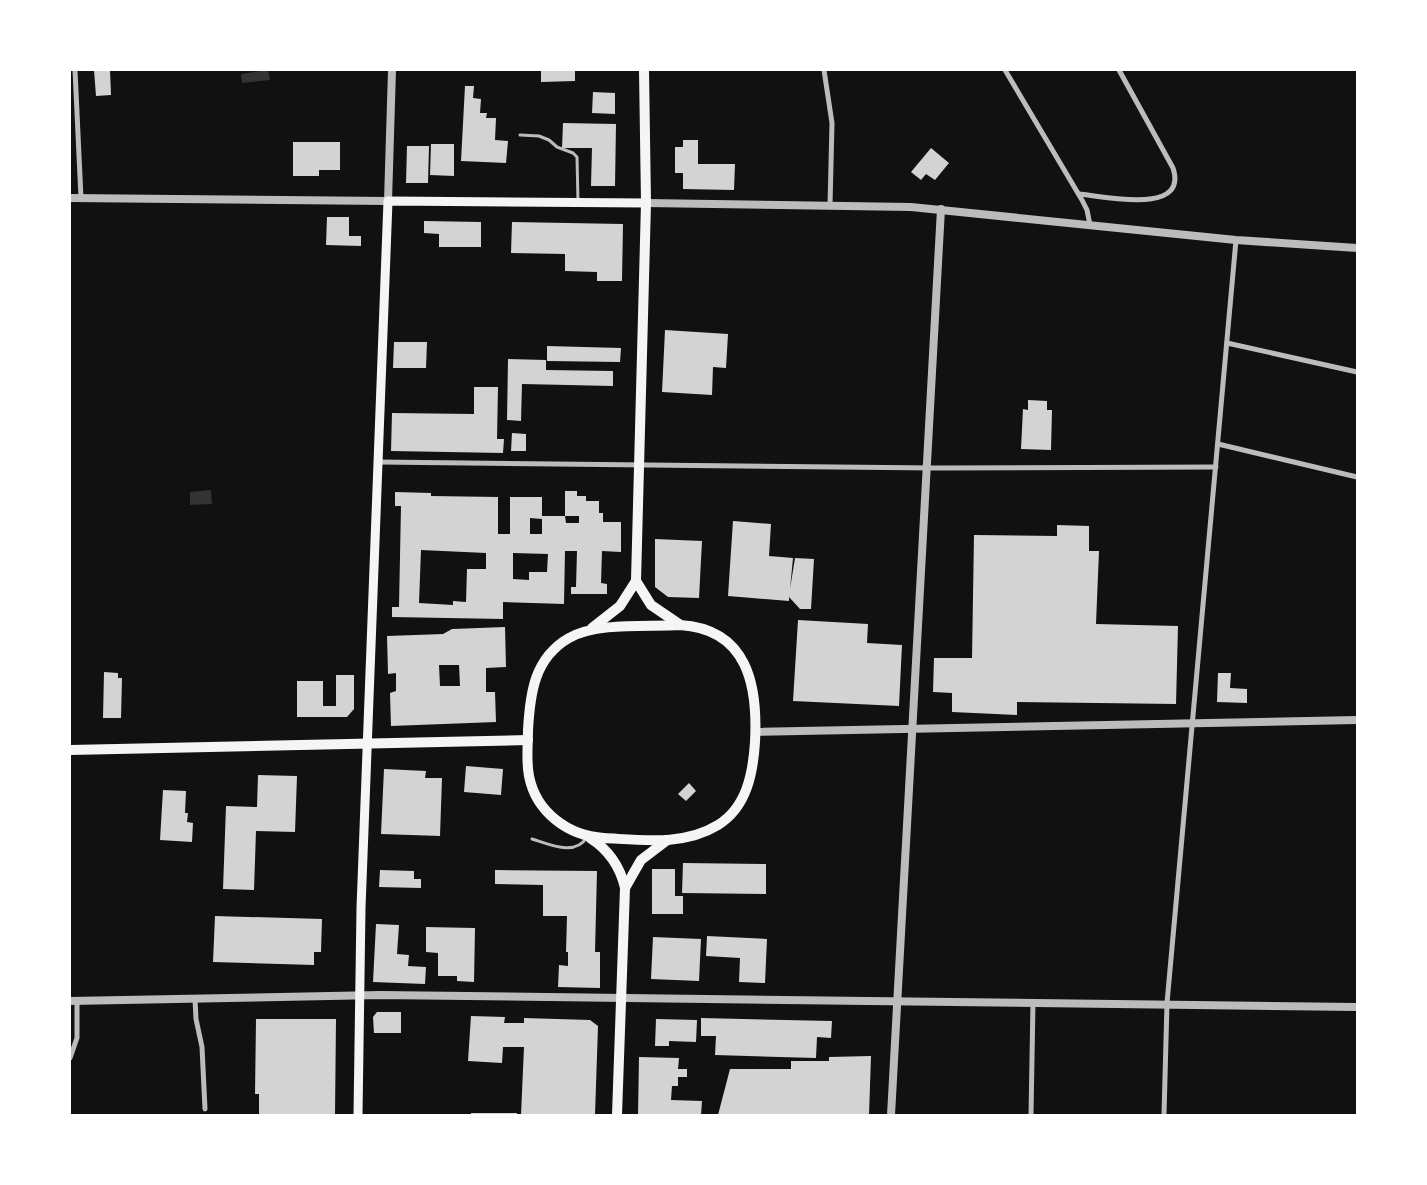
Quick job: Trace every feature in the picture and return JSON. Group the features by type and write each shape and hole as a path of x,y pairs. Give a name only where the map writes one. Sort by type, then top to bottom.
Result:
{"main road":[{"path":"617,1115 625,888 623,877 613,858 587,836 563,826 538,801 529,774 528,740 531,692 539,670 558,646 567,639 601,624 620,606 636,581 646,203 644,70"},
{"path":"358,1115 359,995 366,743 379,462 388,201 646,203"},
{"path":"636,581 651,605 680,625"},
{"path":"587,836 667,840 694,836 720,824 735,809 750,780 756,732 755,692 742,659 731,646 712,633 695,626 680,625 589,630"},
{"path":"70,750 528,740"},
{"path":"625,888 641,860 667,840"}],"street":[{"path":"75,70 81,198"},
{"path":"70,198 388,201 392,70"},
{"path":"824,70 832,122 830,205"},
{"path":"1005,70 1079,194 1087,210 1090,225"},
{"path":"1079,194 1154,200 1168,194 1174,184 1173,168 1119,70"},
{"path":"646,203 830,205 941,209 1236,240 1357,248"},
{"path":"891,1115 941,209"},
{"path":"1164,1115 1168,1003 1236,240"},
{"path":"1227,343 1357,372"},
{"path":"1218,444 1357,477"},
{"path":"379,462 926,468 1216,468"},
{"path":"756,732 1357,720"},
{"path":"70,1058 77,1038 74,1001 359,995 621,1000 1168,1003 1357,1007"},
{"path":"195,999 196,1019 202,1046 205,1109"},
{"path":"1031,1115 1032,1002"}],"lane":[{"path":"520,135 544,138 577,157 578,202"},
{"path":"532,839 570,848 579,846 587,836"}],"shaded area":[{"path":"268,70 270,80 242,83 241,74"},
{"path":"211,490 212,504 190,505 190,492"}],"building":[{"path":"94,70 110,70 111,95 96,96"},
{"path":"541,70 575,70 575,81 541,82"},
{"path":"465,86 474,86 473,98 481,99 480,113 487,113 486,118 496,118 495,140 508,141 506,163 461,161"},
{"path":"593,92 615,93 615,114 592,113"},
{"path":"563,123 616,124 615,186 591,186 592,148 562,148"},
{"path":"683,140 698,140 698,164 735,164 734,190 683,189 683,173 675,173 675,147 683,147"},
{"path":"293,142 340,142 340,170 319,170 319,176 293,176"},
{"path":"431,144 454,144 454,176 430,175"},
{"path":"407,146 429,146 428,183 406,183"},
{"path":"931,148 949,163 935,180 926,174 921,180 911,172"},
{"path":"327,217 349,217 349,236 361,236 361,246 326,245"},
{"path":"424,221 481,222 481,247 439,247 439,234 424,233"},
{"path":"512,222 623,224 622,281 597,281 597,272 565,271 565,254 511,253"},
{"path":"665,330 728,334 726,368 713,367 712,395 662,392"},
{"path":"394,342 427,342 426,368 393,368"},
{"path":"547,346 621,348 620,362 547,361"},
{"path":"508,359 546,360 546,370 613,371 613,386 522,384 521,421 507,420"},
{"path":"474,387 498,387 497,439 504,439 503,453 391,451 392,413 474,414"},
{"path":"1028,400 1047,401 1047,410 1052,410 1051,450 1021,449 1023,409 1028,410"},
{"path":"512,433 526,434 526,451 511,451"},
{"path":"565,491 577,491 577,496 586,496 586,501 599,501 599,513 603,513 603,522 621,522 621,552 602,551 601,583 607,584 607,594 571,594 571,587 576,587 577,551 565,551 564,604 503,602 503,619 392,617 392,607 399,607 401,506 395,506 395,492 431,493 431,496 498,497 498,534 510,534 510,497 542,497 542,516 565,516","holes":["565,516 579,516 579,523 566,523","530,518 542,519 542,534 530,534","421,550 486,553 486,569 467,569 466,602 453,601 453,605 419,603","513,553 548,554 547,572 529,572 529,580 513,579"]},
{"path":"733,521 771,524 769,556 793,558 790,589 795,558 814,559 811,609 800,609 789,597 789,601 728,596"},
{"path":"1057,525 1089,526 1089,551 1099,551 1096,624 1178,626 1176,704 1017,702 1017,715 952,712 952,693 933,692 934,658 972,658 974,535 1057,536"},
{"path":"655,539 702,541 699,598 668,597 655,587"},
{"path":"798,620 868,624 867,643 902,645 899,706 793,701"},
{"path":"505,627 506,667 486,668 486,692 495,692 496,722 391,726 390,693 396,691 396,673 388,674 387,636 443,634 452,629","holes":["439,665 459,665 460,686 440,686"]},
{"path":"104,672 118,673 118,678 122,678 121,718 103,718"},
{"path":"1218,673 1231,673 1230,688 1247,689 1247,703 1217,702"},
{"path":"336,675 354,675 354,709 347,717 297,717 297,681 323,681 323,706 336,706"},
{"path":"466,766 503,769 501,795 464,792"},
{"path":"384,769 426,771 425,778 442,778 440,836 381,834"},
{"path":"258,775 297,776 295,832 256,831 254,890 223,889 226,806 257,807"},
{"path":"689,783 696,791 686,801 678,794"},
{"path":"163,790 186,791 185,813 188,813 187,822 193,823 192,842 160,840"},
{"path":"683,863 766,864 766,894 682,893"},
{"path":"652,869 675,869 675,896 683,896 683,914 652,914"},
{"path":"380,870 414,871 414,879 421,879 421,888 379,887"},
{"path":"495,870 597,871 595,952 600,952 600,988 558,987 559,965 568,966 568,952 566,952 567,916 543,916 543,885 495,884"},
{"path":"215,916 322,919 321,952 314,952 314,965 213,962"},
{"path":"376,924 399,925 397,954 409,955 408,966 426,967 425,984 373,982"},
{"path":"426,927 475,928 474,982 457,981 457,976 438,976 438,953 426,952"},
{"path":"707,936 767,939 765,983 739,982 740,958 706,956"},
{"path":"653,937 701,939 699,981 651,979"},
{"path":"377,1012 401,1012 401,1033 374,1033 373,1017"},
{"path":"471,1016 505,1017 504,1023 524,1023 524,1018 590,1020 598,1026 595,1115 521,1115 524,1047 503,1047 502,1063 468,1061"},
{"path":"701,1018 832,1021 831,1038 817,1037 816,1058 715,1055 716,1036 701,1036"},
{"path":"256,1019 336,1019 335,1115 259,1115 259,1094 255,1094"},
{"path":"656,1019 697,1020 696,1042 669,1041 669,1046 655,1046"},
{"path":"871,1056 869,1115 718,1115 730,1069 791,1069 791,1061 829,1061 829,1057"},
{"path":"639,1057 679,1058 678,1069 687,1069 687,1077 678,1077 678,1086 672,1086 671,1100 702,1101 701,1115 638,1115"},
{"path":"471,1113 517,1113 517,1115 471,1115"}]}
